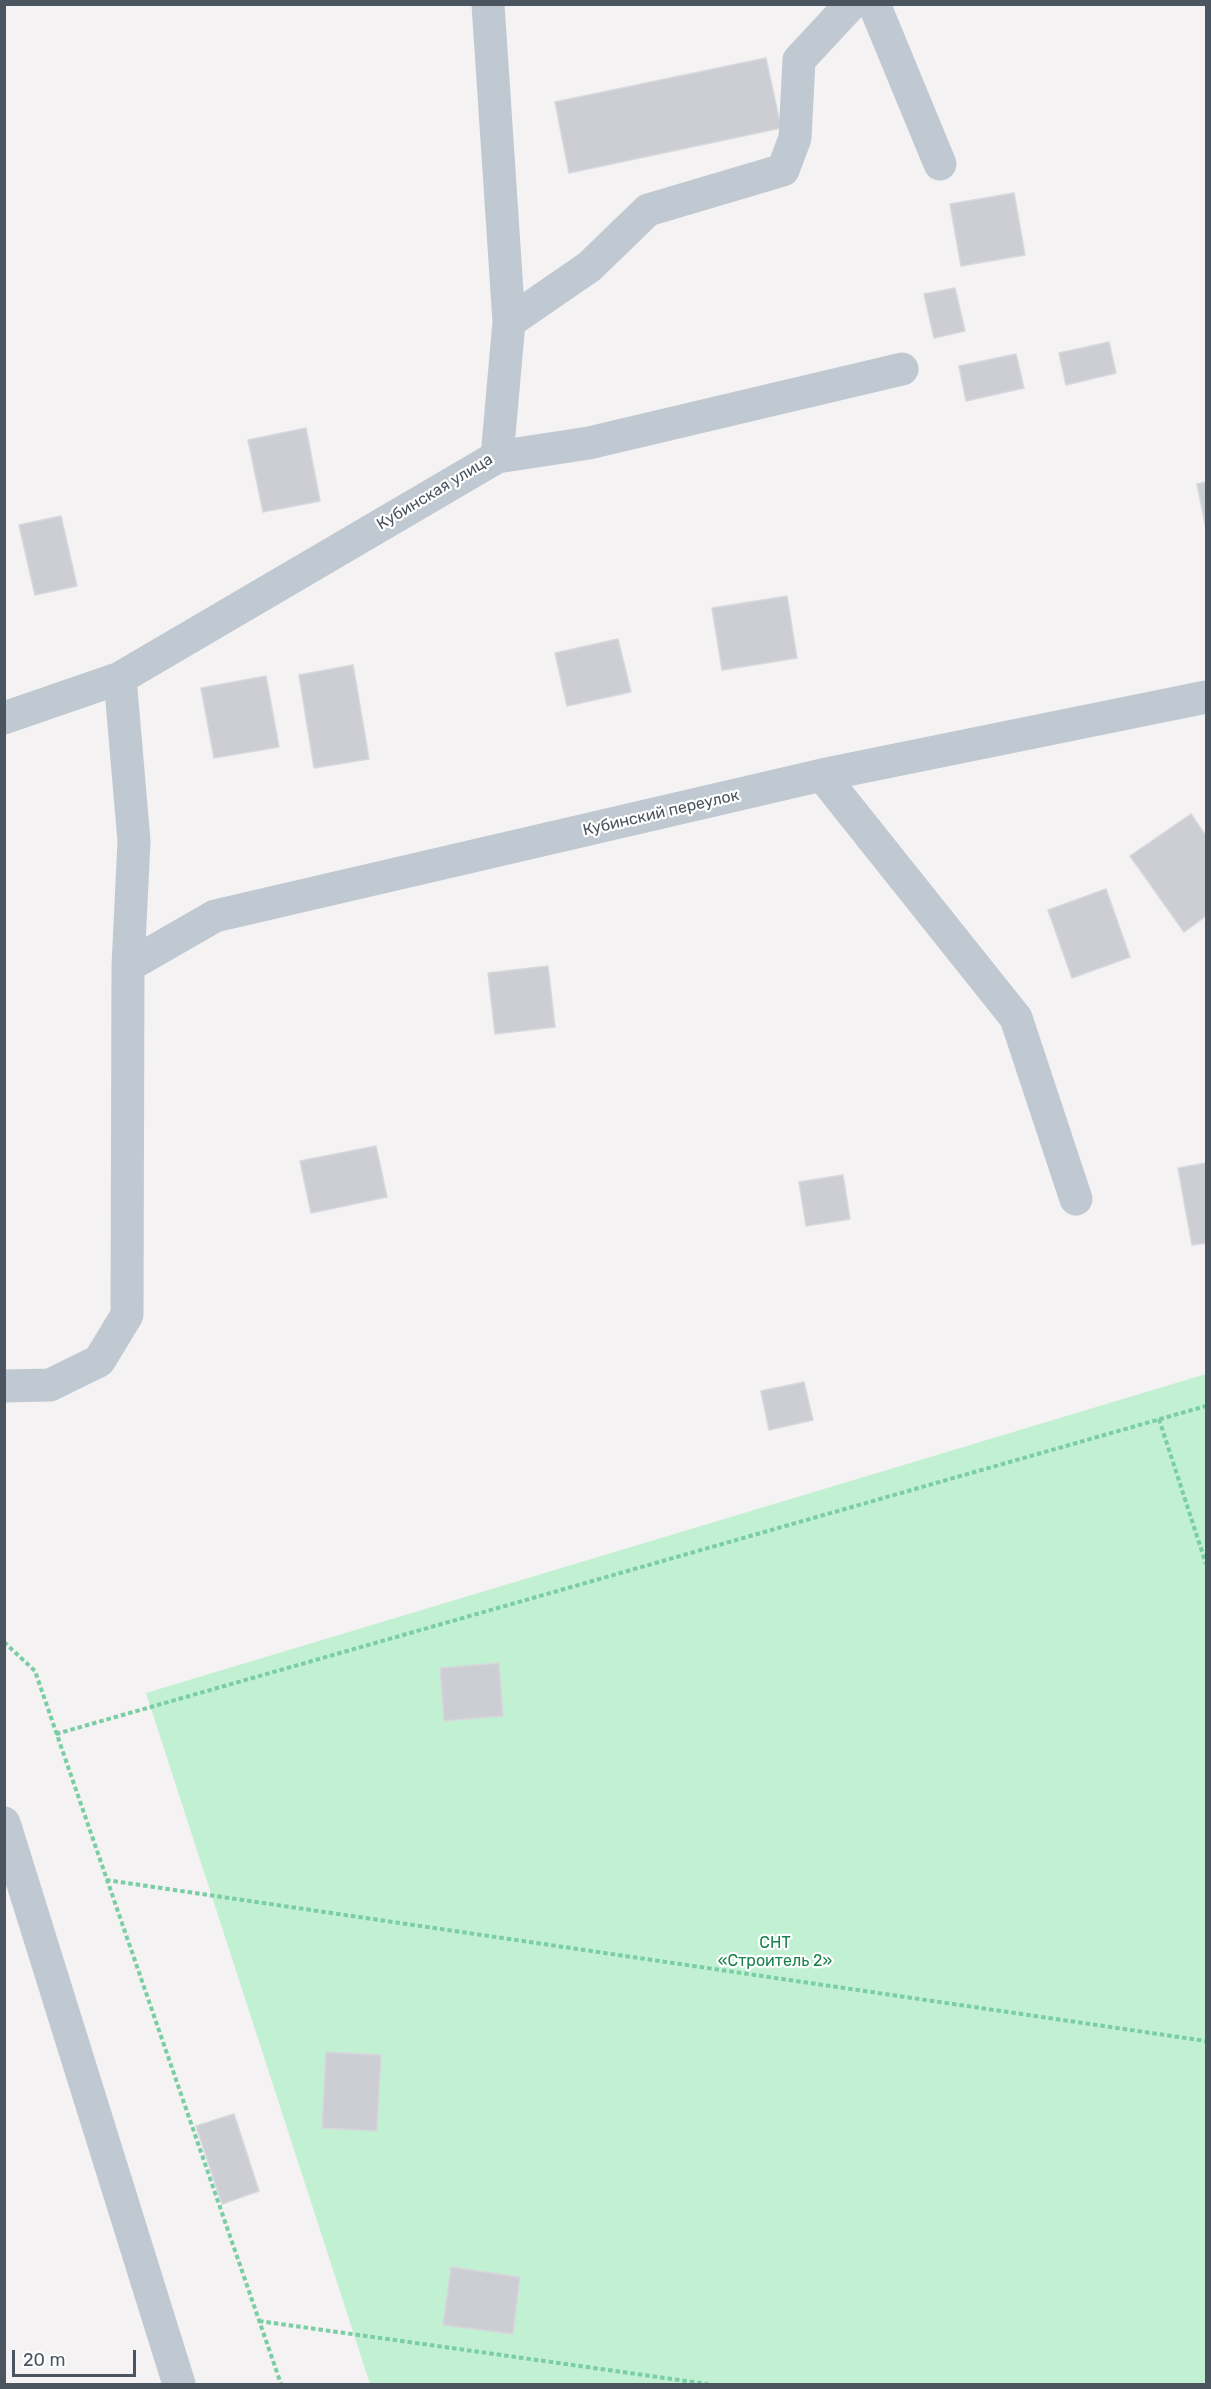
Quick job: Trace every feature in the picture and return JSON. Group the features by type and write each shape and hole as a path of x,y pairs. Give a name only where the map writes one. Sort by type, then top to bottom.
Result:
{"street":[{"name":"Кубинская улица","path":"4,718 120,678 497,457 509,322 488,4"},
{"path":"509,322 589,267 648,210 783,170 795,138 799,60 851,4"},
{"path":"874,4 940,164"},
{"path":"497,457 589,443 902,369"},
{"path":"4,1386 50,1385 99,1361 127,1315 128,966 134,841 120,678"},
{"name":"Кубинский переулок","path":"128,966 214,916 822,775 1206,698"},
{"path":"822,775 1016,1018 1076,1198"},
{"path":"4,1823 171,2383"}],"path":[{"path":"56,1734 1206,1406"},
{"path":"1159,1419 1206,1564"},
{"path":"4,1642 35,1671 281,2385"},
{"path":"106,1880 1206,2042"},
{"path":"259,2321 708,2385"}],"green space":[{"name":"СНТ «Строитель 2»","path":"1206,1374 1206,2384 370,2384 146,1693"}],"building":[{"path":"766,58 781,128 569,173 555,102"},
{"path":"1014,193 1025,255 961,266 950,204"},
{"path":"955,288 965,331 934,338 924,294"},
{"path":"1109,342 1116,373 1066,385 1059,353"},
{"path":"1016,354 1024,388 966,401 959,366"},
{"path":"306,428 320,501 263,512 248,440"},
{"path":"1206,482 1206,529 1197,484"},
{"path":"61,516 77,586 35,595 19,525"},
{"path":"787,596 797,658 722,670 712,608"},
{"path":"618,639 631,692 567,706 555,653"},
{"path":"353,665 369,759 314,768 299,675"},
{"path":"266,676 279,747 214,758 201,688"},
{"path":"1191,814 1206,836 1206,916 1184,932 1130,856"},
{"path":"1106,889 1130,957 1072,978 1048,910"},
{"path":"548,966 555,1027 495,1034 488,973"},
{"path":"376,1146 387,1197 311,1213 300,1161"},
{"path":"1206,1163 1206,1243 1192,1245 1178,1168"},
{"path":"843,1175 850,1219 806,1226 799,1182"},
{"path":"804,1382 813,1420 769,1430 761,1391"},
{"path":"499,1663 503,1716 444,1721 440,1668"},
{"path":"326,2052 381,2055 377,2131 322,2128"},
{"path":"234,2114 259,2191 222,2204 196,2126"},
{"path":"451,2267 520,2277 513,2334 443,2325"}]}
